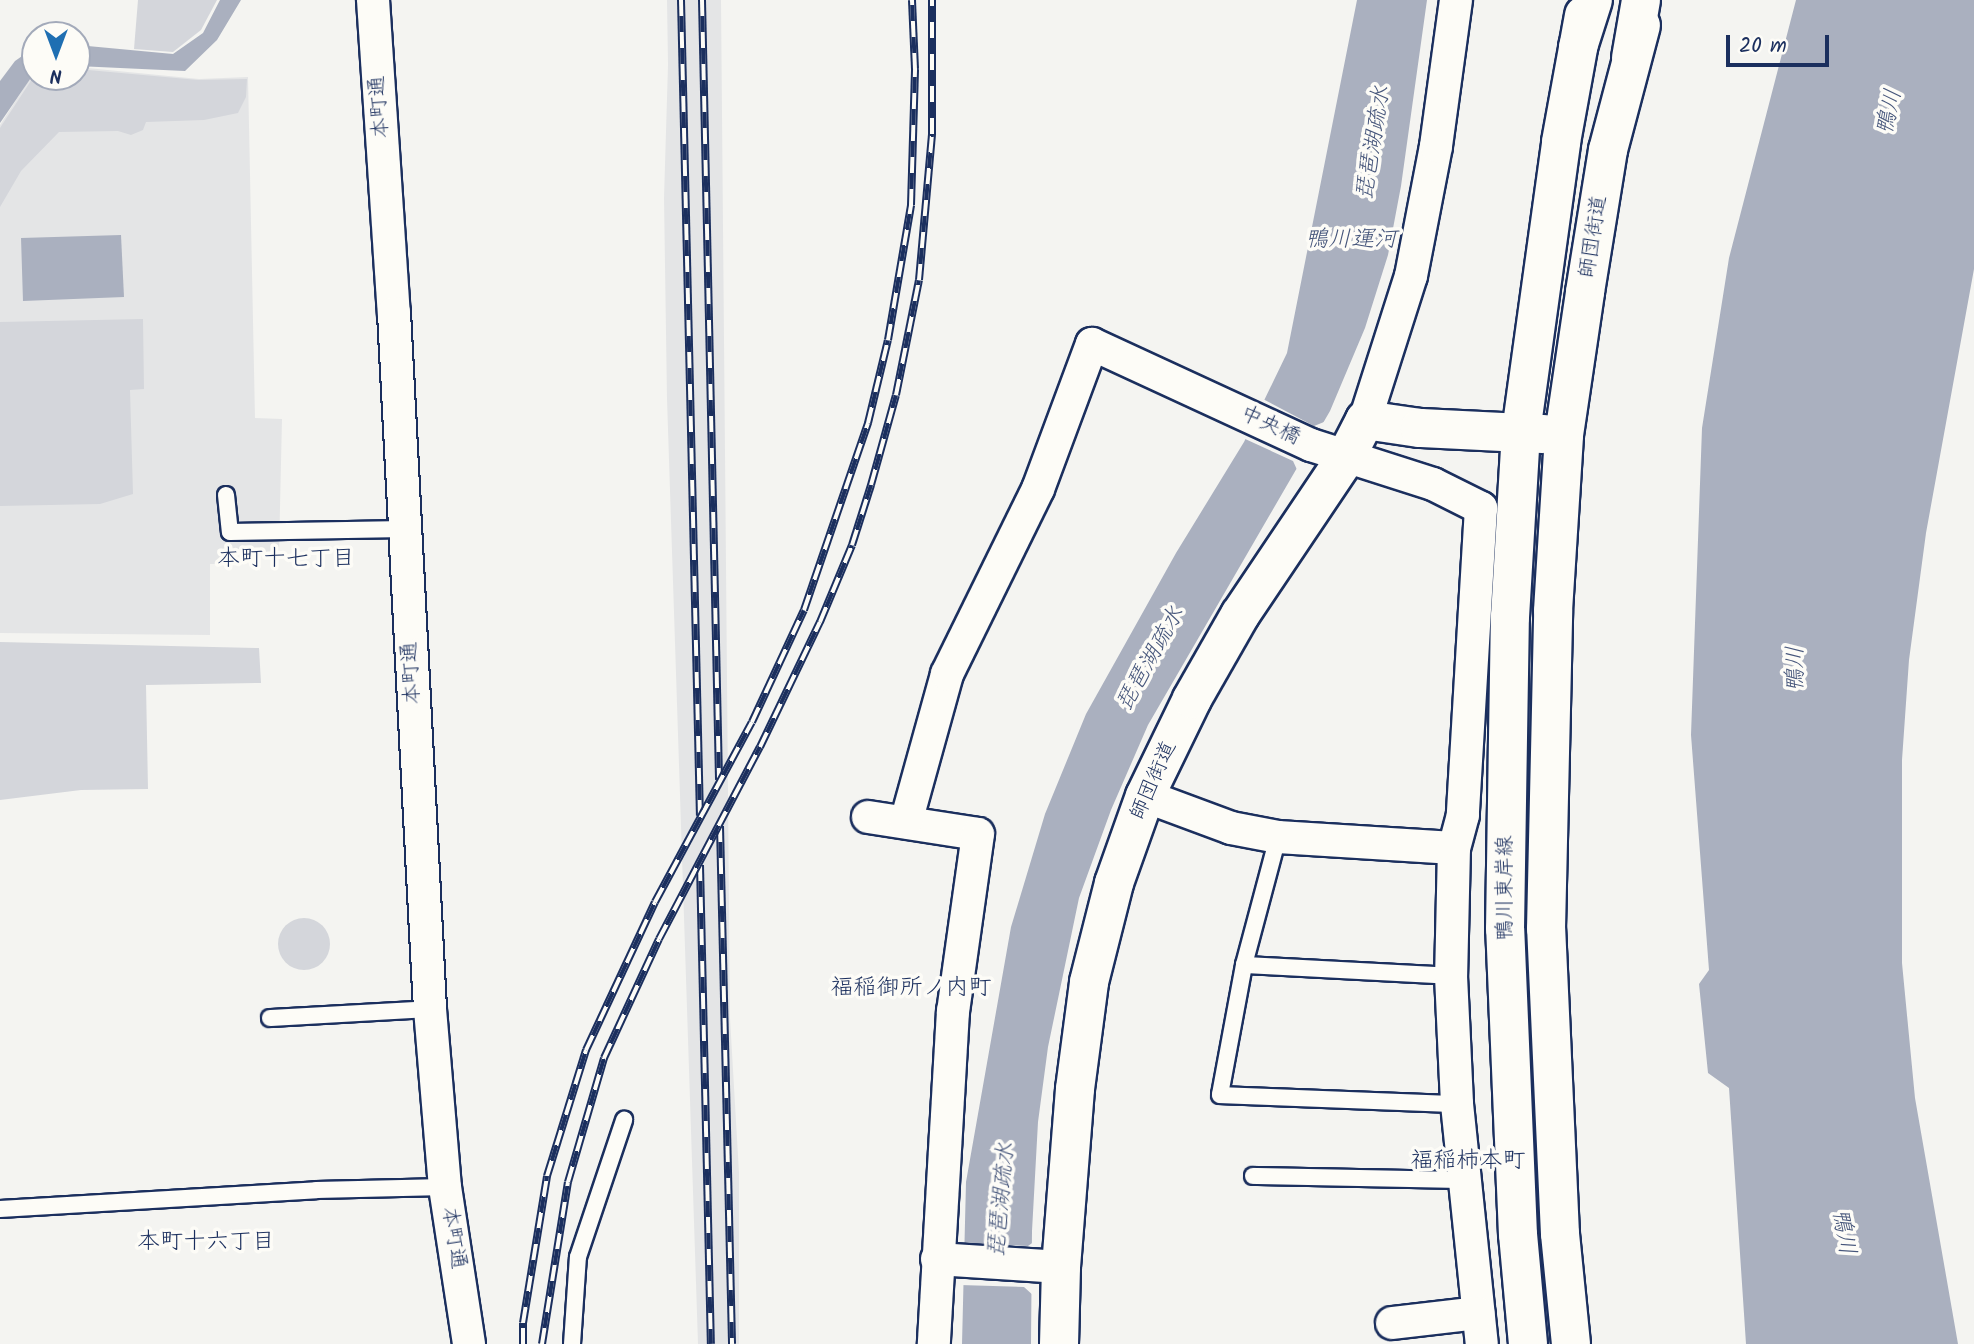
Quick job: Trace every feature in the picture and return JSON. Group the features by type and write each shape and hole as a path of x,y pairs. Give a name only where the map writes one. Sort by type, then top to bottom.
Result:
{"main road":[{"path":"1521,432 1539,285 1578,47 1590,0"},
{"path":"1631,58 1641,0"},
{"name":"師団街道","path":"1564,435 1608,150 1648,0"},
{"path":"1365,421 1420,428 1564,435"},
{"name":"師団街道","path":"1059,1344 1053,1267 1089,982 1114,883 1145,796 1192,699 1329,451 1365,421"},
{"name":"鴨川東岸線","path":"1521,432 1506,772 1505,929 1518,1235 1528,1344"},
{"name":"鴨川東岸線","path":"1564,435 1547,769 1546,929 1560,1234 1571,1344"}],"street":[{"name":"本町通","path":"373,0 405,529 430,1009 446,1187 469,1344"},
{"path":"1365,421 1414,262 1436,146 1455,0"},
{"name":"中央橋","path":"905,822 947,674 1038,489 1092,344 1329,451 1433,484 1480,508 1463,815 1454,848"},
{"path":"1145,796 1231,828 1278,837 1454,848 1451,976 1457,1104 1482,1344"},
{"path":"868,817 978,834 953,1011 943,1260 934,1344"},
{"path":"943,1260 1053,1267"},
{"path":"1392,1323 1478,1313"}],"lane":[{"path":"226,495 230,532 405,529"},
{"path":"1278,837 1244,964 1220,1095 1457,1104"},
{"path":"1244,964 1451,976"},
{"path":"270,1018 430,1009"},
{"path":"572,1344 578,1257 624,1120"},
{"path":"1253,1176 1465,1180"},
{"path":"0,1209 316,1189 446,1187"}],"shaded area":[{"path":"138,0 217,0 201,30 173,52 134,49"},
{"path":"667,0 721,0 730,1018 739,1173 739,1344 698,1344 667,399 664,198"},
{"path":"91,68 199,79 248,77 255,418 282,419 279,552 222,552 221,564 210,564 210,635 0,633 0,125 22,91 91,91"},
{"path":"91,70 198,80 247,79 246,97 238,113 204,120 146,122 143,130 131,135 118,131 59,132 21,171 0,207 0,128 24,91 91,91"},
{"path":"143,319 144,389 130,390 133,494 100,504 0,506 0,322"},
{"path":"0,642 259,648 261,683 146,685 148,789 81,790 0,800"},
{"path":"304,918 314,920 322,926 328,934 328,954 322,962 314,968 304,970 294,968 286,962 280,954 278,944 280,934 286,926 294,920"}],"water":[{"path":"220,0 241,0 217,40 185,71 91,67 91,46 173,54 203,33"},
{"name":"鴨川運河","path":"1357,0 1427,0 1401,186 1388,255 1365,328 1330,411 1148,725 1111,810 1079,898 1048,1047 1038,1122 1032,1231 1031,1344 962,1344 966,1182 1011,927 1045,814 1086,714 1176,553 1244,442 1287,353"},
{"name":"鴨川","path":"1796,0 1974,0 1974,269 1926,533 1909,660 1902,760 1902,963 1915,1098 1958,1344 1746,1344 1729,1088 1708,1073 1699,984 1709,970 1691,735 1702,428 1729,258"},
{"path":"21,57 22,91 0,123 0,81"},
{"path":"121,235 124,297 23,301 21,238"}],"pier":[{"path":"1261,398 1314,426 1329,420 1299,474 1293,461 1243,438"},
{"path":"1035,1241 1035,1297 1024,1287 960,1285 961,1243 1028,1246"}],"railway":[{"path":"681,0 700,816"},
{"path":"702,0 719,780"},
{"path":"523,1344 523,1323 547,1176 586,1050 655,902 752,722 804,610 868,423 888,340 911,205 915,69 912,0"},
{"path":"542,1344 568,1182 604,1058 659,939 760,747 820,622 852,545 871,485 896,395 919,280 932,134 932,0"},
{"path":"720,826 732,1344"},
{"path":"700,865 711,1344"}],"district":[{"name":"本町十七丁目","path":"286,559"},
{"name":"福稲御所ノ内町","path":"911,988"},
{"name":"福稲柿本町","path":"1468,1161"},
{"name":"本町十六丁目","path":"206,1242"}],"water label":[{"name":"琵琶湖疏水","path":"1374,143"},
{"name":"琵琶湖疏水","path":"1151,659"},
{"name":"琵琶湖疏水","path":"1002,1200"}]}
